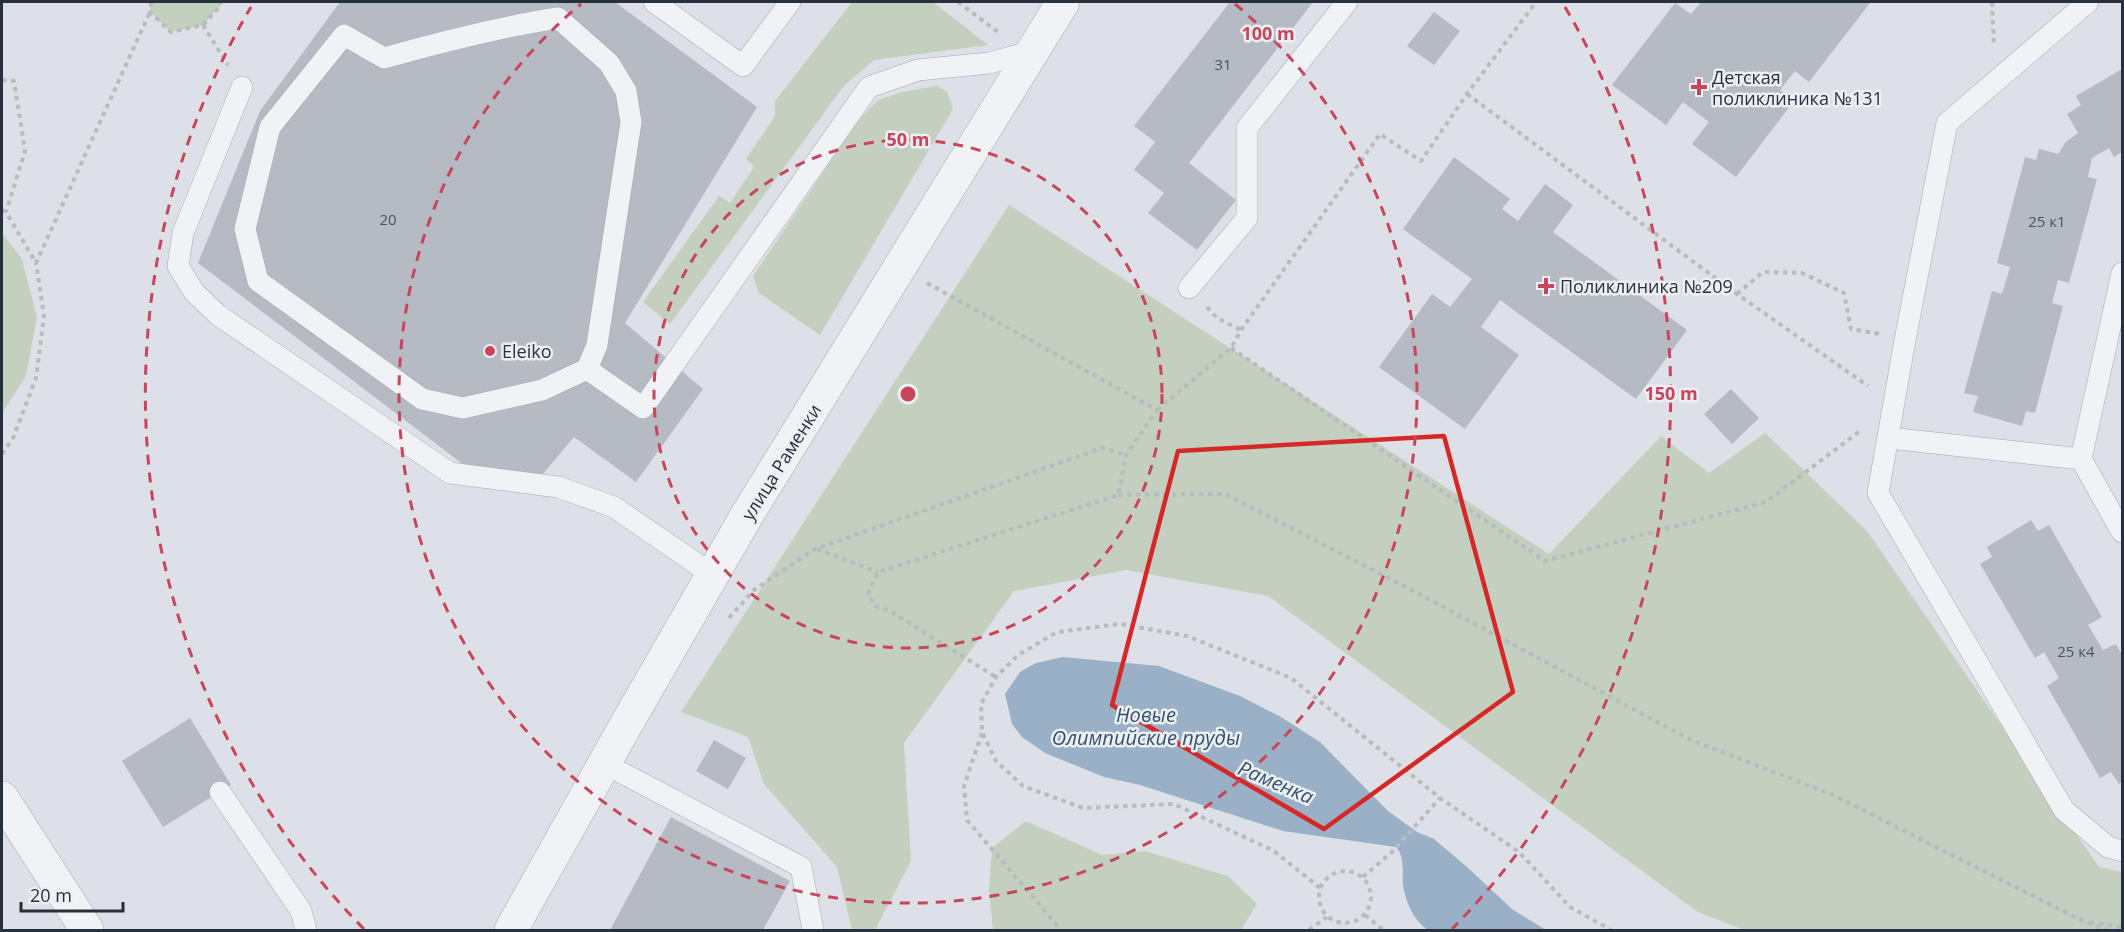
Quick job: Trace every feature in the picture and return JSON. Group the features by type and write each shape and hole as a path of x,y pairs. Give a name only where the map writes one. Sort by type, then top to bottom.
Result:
{"street":[{"name":"улица Раменки","path":"511,930 712,575 901,266 1017,44 1063,2"},
{"path":"2,798 87,930"}],"lane":[{"path":"654,2 743,66 790,2"},
{"path":"1189,288 1247,218 1247,128 1347,2"},
{"path":"2088,2 1947,123 1878,493 2064,810 2108,847 2122,851"},
{"path":"561,10 609,63 626,91 631,122 597,345 587,369 542,390 463,408 422,399 258,281 245,229 270,127 344,35 384,58 561,10"},
{"path":"587,369 643,408 869,87 918,70 989,63 1017,44"},
{"path":"242,87 183,233 178,266 194,292 218,315 450,472 558,487 614,507 712,575"},
{"path":"2122,273 2081,459 2122,532"},
{"path":"1889,438 2081,459"},
{"path":"605,764 801,867 813,930"},
{"path":"220,792 301,911 306,930"}],"path":[{"path":"36,263 150,12 151,2"},
{"path":"150,12 171,32 203,25 221,5 220,2"},
{"path":"958,2 1017,44"},
{"path":"1118,495 1126,455 1157,410 1232,348 1241,330 1380,134 1421,161 1467,94 1536,2"},
{"path":"1992,2 1996,81"},
{"path":"203,25 242,87"},
{"path":"2,80 14,81 25,151 4,211 36,263 44,316 36,378 13,438 2,454"},
{"path":"1232,348 1545,561 1766,502 1895,405 1737,294 1467,94"},
{"path":"901,266 926,283 1157,410"},
{"path":"1737,294 1763,272 1802,273 1844,293 1851,329 1905,339"},
{"path":"1217,318 1241,330"},
{"path":"725,622 754,590 816,549 1102,448 1126,455"},
{"path":"816,549 878,572 1118,495 1225,494 1691,740 1833,795 2083,921 2107,930"},
{"path":"878,572 868,594 875,606 888,610 996,677"},
{"path":"1060,930 967,820 964,786 982,732 981,704 996,677 1018,655 1057,632 1120,624 1186,636 1291,678 1440,798 1519,852 1570,907 1611,930"},
{"path":"982,732 996,761 1023,786 1083,807 1174,804 1274,850 1320,888"},
{"path":"1363,878 1392,852 1440,798"},
{"path":"1344,870 1354,872 1363,878 1372,896 1365,915 1347,924 1336,922 1328,917 1321,909 1318,899 1325,879 1344,870"},
{"path":"1365,915 1383,930"},
{"path":"1310,930 1328,917"},
{"path":"2083,921 2122,927"}],"highlighted area":[{"path":"1444,436 1513,692 1324,829 1112,705 1178,451"}],"green space":[{"path":"151,2 220,2 221,5 203,25 171,32 150,12"},
{"path":"852,2 933,2 988,45 874,60 843,87 670,324 643,302 719,196 730,203 754,167 746,159 775,116 775,101"},
{"path":"936,86 947,91 953,109 820,335 759,293 753,276 857,122 877,101 898,93"},
{"path":"1009,205 1549,554 1661,436 1709,473 1765,433 1867,531 2099,867 2122,872 2122,930 1744,930 1698,912 1268,596 1126,570 1014,591 904,743 911,861 875,930 852,930 837,867 764,784 748,737 681,712"},
{"path":"2,233 22,259 37,317 26,376 2,413"},
{"path":"1026,821 1102,855 1145,851 1228,876 1257,904 1241,930 993,930 989,891 992,848"}],"water":[{"name":"Новые Олимпийские пруды","path":"1063,657 1159,666 1240,696 1281,717 1320,742 1388,811 1417,832 1434,839 1512,909 1546,930 1428,930 1414,916 1408,904 1403,884 1402,860 1396,847 1283,831 1140,785 1104,777 1045,753 1022,737 1012,724 1005,694 1020,672 1036,663"}],"building":[{"path":"340,2 615,2 757,107 625,323 703,389 636,482 574,437 542,475 468,468 198,263 260,111"},
{"path":"1230,2 1313,2 1189,163 1236,200 1197,250 1148,213 1164,193 1134,170 1155,142 1134,126"},
{"name":"Детская поликлиника №131","path":"1701,2 1870,3 1809,82 1795,71 1780,90 1794,101 1736,177 1692,144 1709,122 1683,102 1666,125 1612,85 1675,3 1691,14"},
{"path":"1434,12 1460,31 1434,65 1407,46"},
{"path":"2122,69 2122,152 2114,157 2109,148 2092,158 2088,177 2097,179 2069,283 2058,280 2052,303 2063,306 2035,413 2026,411 2022,426 1973,412 1978,396 1964,393 1992,291 2002,294 2010,267 1997,263 2025,157 2036,160 2039,149 2058,154 2066,142 2078,133 2067,114 2081,105 2076,96"},
{"name":"Поликлиника №209","path":"1454,157 1510,199 1502,209 1518,221 1545,184 1573,205 1553,232 1687,330 1636,399 1500,300 1481,327 1519,355 1465,429 1379,367 1432,294 1450,307 1472,279 1403,229"},
{"path":"1731,389 1759,418 1732,444 1704,414"},
{"path":"2031,520 2038,531 2049,525 2102,617 2088,625 2103,650 2116,644 2122,655 2122,782 2119,784 2111,772 2100,778 2047,686 2059,678 2044,652 2035,658 1980,564 1992,557 1987,547"},
{"path":"190,718 231,785 163,827 122,761"},
{"path":"714,740 746,758 728,789 696,771"},
{"path":"671,817 790,881 763,930 610,930"}],"place":[{"name":"Детская поликлиника №131","path":"1699,87"},
{"name":"Поликлиника №209","path":"1546,286"},
{"name":"Eleiko","path":"490,351"}],"water label":[{"name":"Раменка","path":"1276,782"}]}
